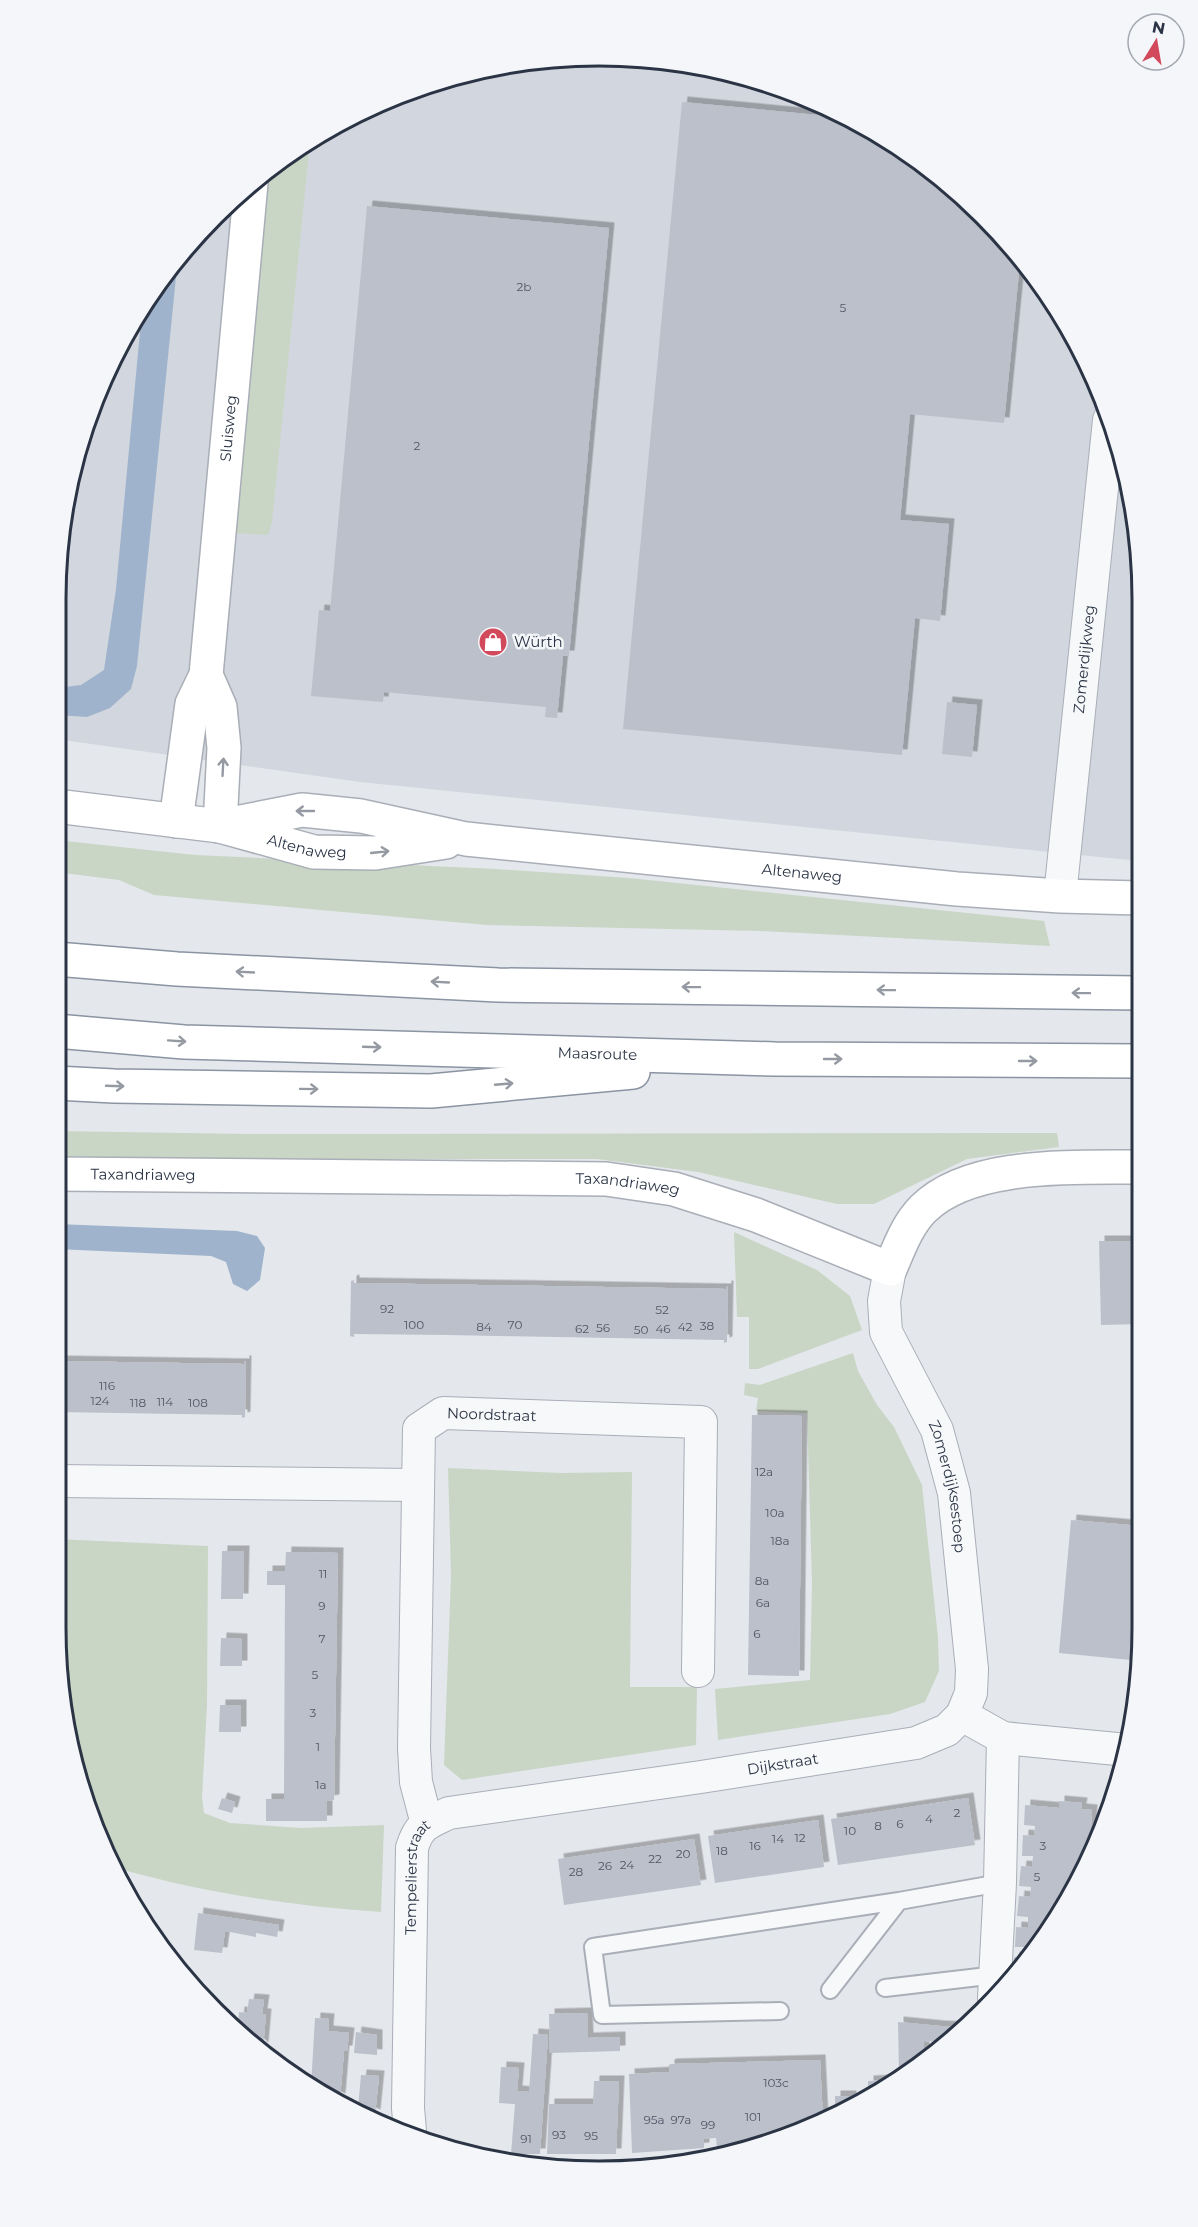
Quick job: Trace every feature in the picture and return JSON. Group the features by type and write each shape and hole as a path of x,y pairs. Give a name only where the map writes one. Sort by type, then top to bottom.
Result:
{"main road":[{"name":"Sluisweg","path":"176,821 192,704 206,675 250,197"},
{"name":"Sluisweg","path":"206,675 220,707 224,748 220,826"},
{"name":"Altenaweg","path":"66,807 220,826 302,810 361,816 466,839 957,889 1060,896 1132,898"},
{"path":"66,960 177,969 498,985 1132,993"},
{"name":"Maasroute","path":"66,1032 184,1042 775,1059 1132,1061"},
{"path":"66,1084 431,1091 775,1059"},
{"path":"890,1269 906,1232 923,1209 942,1195 960,1186 978,1179 1027,1169 1132,1167"},
{"name":"Taxandriaweg","path":"66,1174 377,1179 606,1179 674,1189 756,1215 890,1269"}],"street":[{"name":"Zomerdijkweg","path":"1060,896 1107,438"},
{"name":"Zomerdijksestoep","path":"890,1269 884,1301 886,1332 937,1430 954,1493 972,1669 971,1693 962,1715"},
{"name":"Noordstraat","path":"417,1485 419,1429 443,1413 701,1422 698,1671"},
{"path":"66,1480 417,1485"},
{"name":"Tempelierstraat","path":"410,2126 412,1848 416,1833 427,1824 416,1782 414,1748 417,1485"},
{"path":"962,1715 1003,1738 1118,1749"},
{"name":"Dijkstraat","path":"427,1824 449,1813 916,1743 947,1731 962,1715"},
{"path":"995,1984 1003,1738"}],"lane":[{"path":"780,2011 602,2015 593,1947 899,1901 1000,1883"},
{"path":"830,1990 899,1901"},
{"path":"885,1988 994,1986"}],"shaded area":[{"path":"564,67 634,67 669,71 703,76 770,94 835,121 866,137 923,176 950,198 976,222 1022,275 1061,332 1077,363 1104,428 1122,495 1131,564 1132,599 1132,860 360,782 66,740 67,564 76,495 94,428 121,363 137,332 176,275 222,222 275,176 333,137 363,121 428,94 461,84 495,76"}],"green space":[{"path":"309,152 272,522 268,535 236,533 269,181"},
{"path":"66,841 195,855 496,869 629,878 1044,921 1050,946 760,931 487,925 154,895 119,880 66,873"},
{"path":"66,1131 248,1134 1057,1133 1059,1147 967,1159 874,1204 837,1204 698,1172 597,1159 173,1159 66,1156"},
{"path":"734,1232 817,1270 850,1296 862,1330 758,1369 749,1369 749,1317 737,1317"},
{"path":"853,1353 858,1371 877,1405 894,1427 922,1485 938,1638 939,1671 925,1702 890,1714 718,1740 715,1689 810,1680 812,1583 807,1413 756,1411 758,1398 744,1395 745,1383 760,1385"},
{"path":"448,1468 562,1473 632,1472 630,1687 697,1687 696,1745 462,1780 444,1765 451,1575"},
{"path":"66,1539 208,1546 207,1705 202,1798 204,1813 230,1823 301,1828 384,1825 381,1912 315,1906 217,1892 124,1870 94,1799 84,1766 76,1732 67,1663"}],"water":[{"path":"176,275 137,666 131,689 110,708 87,717 66,716 66,687 81,685 104,670 116,589 140,327"},
{"path":"66,1224 237,1231 257,1236 265,1248 260,1280 247,1291 233,1284 226,1262 211,1256 66,1249"}],"building":[{"path":"682,102 822,115 866,137 923,176 976,222 1019,271 1004,423 910,414 900,520 949,524 940,621 915,618 902,755 623,729"},
{"path":"367,206 609,228 569,656 563,656 557,718 545,717 546,707 384,692 383,702 311,696 319,610 330,611"},
{"path":"947,702 977,705 972,757 942,754"},
{"path":"1099,1241 1132,1241 1132,1324 1101,1325"},
{"path":"354,1280 354,1283 726,1289 728,1286 727,1342 724,1343 724,1340 446,1335 354,1334 354,1337 350,1336 351,1281"},
{"path":"66,1361 244,1364 246,1361 245,1417 242,1418 242,1415 66,1412"},
{"path":"752,1415 802,1416 799,1676 748,1675"},
{"path":"1071,1520 1132,1525 1131,1660 1059,1653"},
{"path":"222,1551 244,1551 243,1599 221,1599"},
{"path":"286,1552 338,1553 334,1800 327,1801 327,1821 266,1821 266,1799 284,1799 285,1585 267,1585 267,1571 285,1571"},
{"path":"221,1638 242,1639 242,1666 220,1666"},
{"path":"220,1705 241,1705 241,1732 219,1732"},
{"path":"222,1798 235,1802 232,1813 218,1809"},
{"path":"968,1798 975,1845 838,1865 831,1819"},
{"path":"1059,1801 1082,1803 1081,1809 1092,1810 1091,1833 1061,1895 1042,1924 1026,1947 1015,1947 1016,1927 1028,1928 1028,1917 1017,1916 1019,1896 1030,1897 1031,1887 1019,1886 1021,1866 1032,1867 1033,1856 1022,1856 1023,1835 1034,1836 1035,1826 1024,1825 1025,1805 1059,1808"},
{"path":"818,1820 824,1867 715,1883 708,1836"},
{"path":"694,1839 701,1885 564,1905 558,1859"},
{"path":"198,1913 279,1925 277,1937 256,1933 256,1937 225,1931 222,1953 194,1950"},
{"path":"249,1999 264,2000 262,2014 266,2014 264,2042 238,2020 239,2012 247,2013"},
{"path":"587,2013 588,2038 620,2037 620,2051 550,2053 549,2014"},
{"path":"315,2018 329,2019 328,2031 349,2033 347,2051 344,2051 340,2094 312,2077"},
{"path":"898,2022 953,2026 934,2042 924,2041 924,2050 899,2068"},
{"path":"356,2032 377,2035 377,2055 354,2053"},
{"path":"533,2034 548,2035 540,2154 511,2153 515,2104 499,2103 501,2067 519,2068 517,2091 529,2092"},
{"path":"820,2060 823,2111 770,2133 717,2148 716,2138 704,2139 704,2148 632,2153 629,2074 669,2072 671,2064"},
{"path":"361,2075 379,2076 375,2111 358,2104"},
{"path":"881,2080 868,2089 868,2081"},
{"path":"594,2081 619,2081 616,2154 547,2154 549,2104 593,2104"},
{"path":"835,2096 851,2096 851,2098 835,2106"}],"place":[{"name":"Würth","path":"493,642"}]}
